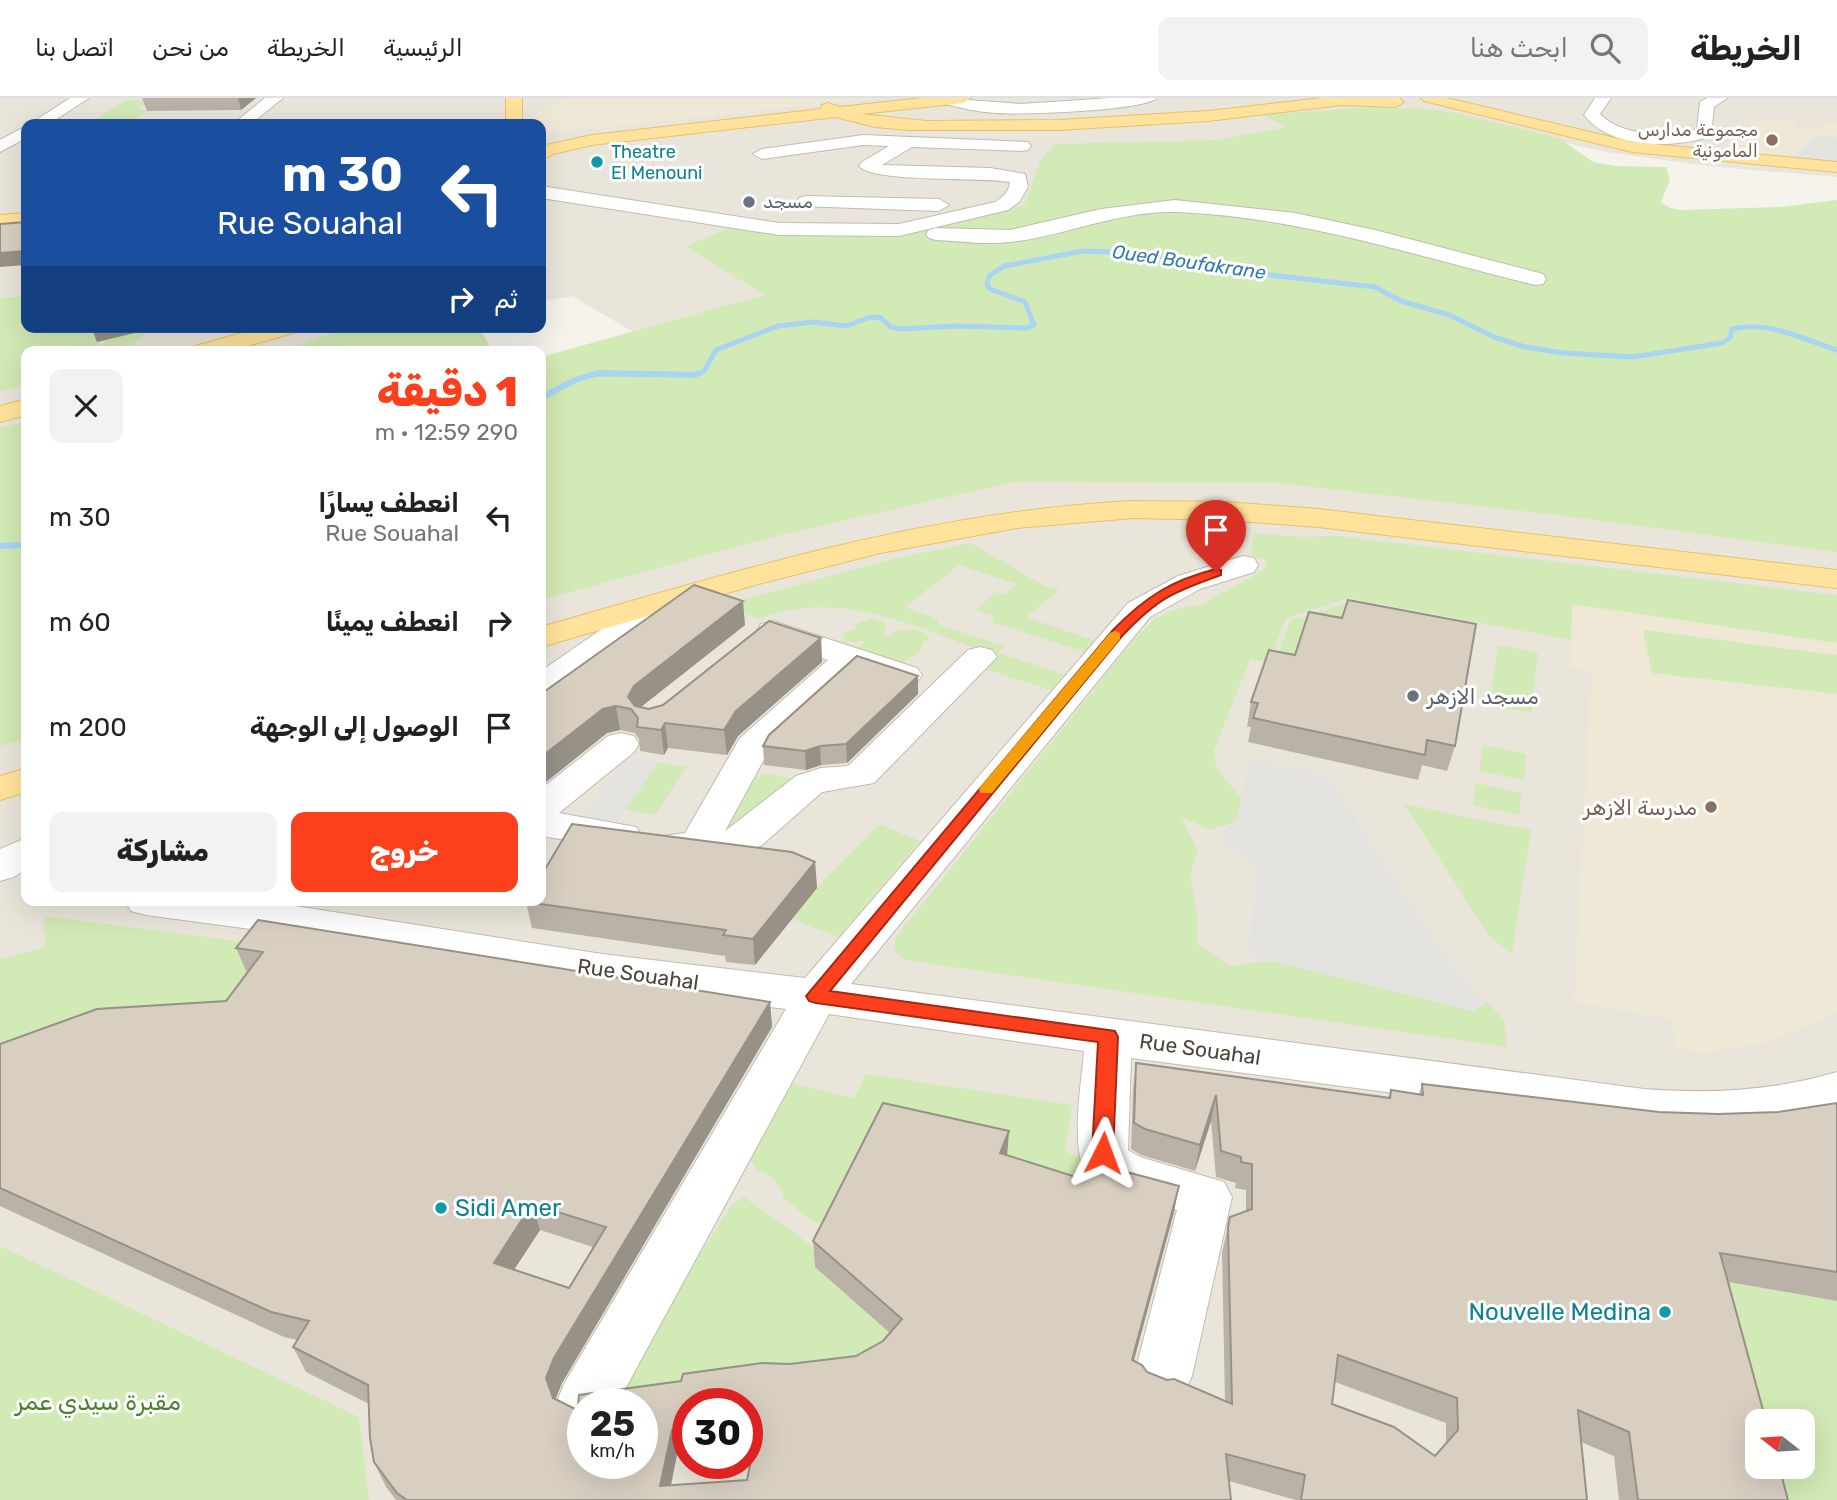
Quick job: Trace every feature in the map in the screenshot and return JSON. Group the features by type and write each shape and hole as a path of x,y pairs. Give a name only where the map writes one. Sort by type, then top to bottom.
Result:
{"main road":[{"path":"503,119 504,98"},
{"path":"514,98 514,119"},
{"path":"546,146 919,98"},
{"path":"546,145 586,136 955,99"},
{"path":"832,110 876,121 923,125 1064,125 1173,120 1349,99 1409,101 1483,112 1645,149 1837,167"},
{"path":"1409,101 1483,112"},
{"path":"0,221 21,222"},
{"path":"0,227 21,223"},
{"path":"225,346 280,333"},
{"path":"253,346 287,333"},
{"path":"0,403 21,398"},
{"path":"0,414 21,408"},
{"path":"546,617 820,541 928,517 1028,503 1132,497 1228,497 1333,505 1837,564"},
{"path":"546,636 836,554 923,534 1022,518 1121,510 1185,509 1282,513 1837,579"},
{"path":"0,769 21,763"},
{"path":"0,788 21,782"}],"street":[{"path":"46,119 81,98"},
{"path":"248,119 275,98"},
{"path":"955,99 971,107 992,108 1072,106 1149,98"},
{"path":"1603,98 1592,114 1597,122 1628,134 1689,139 1705,132 1706,105 1719,98"},
{"path":"0,147 21,134"},
{"path":"762,154 863,140 1022,146"},
{"path":"899,230 954,212 1001,206 1013,198 1021,182 1019,178 990,173 881,171 868,166 909,142"},
{"path":"546,193 779,229 899,230 971,237 1010,236 1101,215 1175,206 1294,219 1375,236 1535,279"},
{"path":"806,202 954,212"},
{"path":"594,1388 816,996 1117,633 1139,610 1165,591 1190,580 1243,565"},
{"path":"546,683 659,604"},
{"path":"745,645 765,629 947,690"},
{"path":"695,848 753,746 852,657"},
{"path":"546,824 695,848 715,848 747,838 811,783 825,779 842,781 862,775 980,657"},
{"path":"546,804 621,744"},
{"path":"0,867 21,854"},
{"path":"0,880 21,883"},
{"name":"Rue Souahal","path":"185,906 287,919 602,970 1693,1113 1753,1112 1810,1100 1837,1091"},
{"path":"1108,1037 1103,1153 1107,1163 1126,1174 1206,1197 1163,1376"}],"shaded area":[{"path":"0,98 1837,98 1837,177 1707,166 1612,153 1437,115 1302,127 1031,210 782,297 645,339 572,296 546,301 546,119 21,119 21,333 345,333 311,346 21,346 21,427 0,433"},
{"path":"568,98 875,98 567,131 546,130 546,119 534,119 534,115"},
{"name":"مجموعة مدارس المامونية","path":"1764,118 1796,122 1793,127 1817,131 1825,122 1837,124 1837,138 1815,135 1792,158 1722,149"},
{"path":"1815,135 1837,138 1837,163 1790,159"},
{"path":"1121,471 1284,477 1837,539 1837,1500 0,1500 0,736 21,730 21,906 546,906 546,587 960,487"},
{"name":"مدرسة الازهر","path":"1572,604 1837,643 1837,1013 1767,1043 1704,1053 1675,1047 1672,1019 1574,1002 1592,671 1570,667"},
{"path":"626,756 658,762 615,825 582,818"},
{"path":"1250,759 1328,776 1422,924 1462,978 1487,1002 1474,1011 1262,958 1249,947 1258,864 1222,843 1224,831 1236,821"}],"green space":[{"path":"126,100 149,100 137,109 147,111 136,119 97,119"},
{"path":"1372,107 1430,109 1460,114 1559,138 1593,162 1615,166 1666,167 1670,180 1661,202 1670,208 1682,210 1780,207 1837,200 1837,552 1557,515 1278,483 1014,482 776,536 546,599 546,356 764,295 686,246 735,226 885,235 963,222 1024,205 1040,162 1054,144 1216,140 1288,127 1262,115"},
{"path":"21,296 21,333 92,333 90,335 108,336 96,346 21,346 21,386 0,392 0,298"},
{"path":"115,333 146,333 132,346 101,346"},
{"path":"333,333 482,333 490,346 298,346"},
{"path":"21,422 21,740 0,746 0,428"},
{"path":"1254,533 1301,537 1337,536 1837,595 1837,643 1572,604 1571,640 1349,598 1286,618 1269,662 1250,659 1214,750 1216,768 1242,799 1236,822 1210,830 1181,816 1198,850 1190,875 1197,914 1197,944 1230,966 1268,961 1301,967 1473,1011 1487,1002 1504,1020 1507,1047 905,960 894,948 896,937 1130,644 1153,620 1173,610 1203,604 1265,569 1267,561 1250,555"},
{"path":"970,543 1043,585 1059,590 1026,617 1098,642 1089,653 991,622 996,616 976,610 996,592 1004,595 1016,584 959,565 905,607 940,620 937,624 1004,646 998,653 1064,674 1051,690 982,668 994,654 880,616 820,607 790,610 759,619 724,605 896,558"},
{"path":"1345,604 1333,637 1303,632 1288,675 1271,672 1291,620"},
{"path":"873,618 884,622 886,630 882,632 888,637 898,631 913,629 928,635 928,640 922,643 922,649 902,664 857,649 867,638 860,642 843,642 844,632"},
{"path":"1643,630 1837,655 1837,694 1652,673"},
{"path":"1498,645 1538,653 1531,713 1489,704"},
{"path":"1483,745 1526,754 1524,780 1479,771"},
{"path":"658,762 686,767 655,815 625,810"},
{"path":"766,774 800,780 714,839 752,778"},
{"path":"1476,783 1522,793 1519,815 1473,805"},
{"path":"1404,804 1531,830 1512,953 1490,937"},
{"path":"879,824 920,841 838,937 792,919 817,888"},
{"path":"44,916 268,945 233,1009 0,1059 0,959 45,947"},
{"path":"866,1074 1072,1105 1065,1152 1088,1159 1076,1204 825,1225 810,1220 784,1198 780,1186 770,1176 757,1170 751,1161 748,1144 780,1081 854,1098"},
{"path":"744,1197 822,1253 816,1267 903,1344 884,1366 744,1388 672,1388 672,1399 658,1401 658,1388 614,1388 731,1206"},
{"name":"مقبرة سيدي عمر","path":"0,1246 359,1417 369,1500 0,1500"},
{"path":"1705,1278 1837,1301 1837,1500 1763,1500 1758,1479 1815,1479 1815,1409 1745,1409 1745,1431"}],"building":[{"path":"21,222 21,251 0,253 0,224"},
{"path":"694,585 743,601 634,686 628,697 635,706 649,709 663,705 769,621 821,638 736,711 724,730 665,723 661,730 637,727 638,718 631,709 616,706 603,709 546,753 546,690"},
{"path":"1348,600 1476,624 1455,746 1427,740 1425,755 1253,718 1258,703 1251,702 1269,650 1295,655 1309,612 1342,618"},
{"path":"857,656 918,676 846,744 820,746 805,751 763,746 769,735"},
{"path":"572,824 792,852 815,862 753,939 723,935 726,930 546,905 546,868"},
{"path":"258,920 770,1002 554,1358 546,1378 553,1398 567,1405 567,1479 658,1479 658,1388 630,1388 681,1381 683,1374 762,1363 790,1364 856,1356 883,1341 902,1319 813,1241 883,1103 1009,1131 1000,1153 1079,1178 1089,1151 1101,1161 1123,1171 1179,1186 1132,1360 1142,1365 1147,1372 1167,1380 1174,1379 1232,1404 1228,1227 1230,1217 1252,1209 1252,1164 1241,1162 1241,1157 1221,1151 1216,1095 1200,1145 1145,1129 1134,1123 1136,1063 1390,1098 1391,1090 1423,1095 1422,1084 1659,1112 1778,1112 1837,1103 1837,1272 1720,1253 1763,1409 1745,1409 1745,1479 1782,1479 1788,1500 1638,1500 1629,1432 1578,1410 1587,1500 1301,1500 1305,1475 1226,1454 1231,1500 407,1500 397,1493 374,1462 370,1438 368,1385 293,1347 309,1321 271,1312 0,1188 0,1044 97,1009 226,1001 263,952 236,948","holes":["532,1204 606,1227 569,1288 494,1263","1338,1355 1457,1398 1458,1430 1435,1456 1394,1427 1332,1404"]}],"waterway":[{"name":"Oued Boufakrane","path":"696,374 704,371 716,350 778,326 813,322 846,326 871,317 881,318 891,327 900,329 956,326 1028,328 1034,325 1025,302 990,289 987,285 989,276 1004,266 1083,251 1141,253 1260,274 1375,287 1401,301 1449,315 1494,337 1525,347 1564,353 1633,357 1722,343 1730,338 1732,329 1746,327 1785,332 1837,350"},
{"name":"Oued Boufakrane","path":"646,374 700,373"},
{"name":"Oued Boufakrane","path":"546,395 575,380 595,374"},
{"name":"Oued Boufakrane","path":"595,374 646,374"},
{"name":"Oued Boufakrane","path":"595,374 646,374"},
{"name":"Oued Boufakrane","path":"646,374 663,374"},
{"name":"Oued Boufakrane","path":"0,546 21,545"}],"slow traffic":[{"path":"987,790 1115,636"}],"place":[{"name":"مجموعة مدارس المامونية","path":"1772,140"},
{"name":"Theatre El Menouni","path":"597,162"},
{"name":"مسجد","path":"749,202"},
{"name":"مسجد الازهر","path":"1413,696"},
{"name":"مدرسة الازهر","path":"1711,807"},
{"name":"Sidi Amer","path":"441,1208"},
{"name":"Nouvelle Medina","path":"1665,1312"}],"route":[{"path":"1103,1153 1108,1037 816,996 1117,633 1139,610 1165,591 1216,572"}]}
